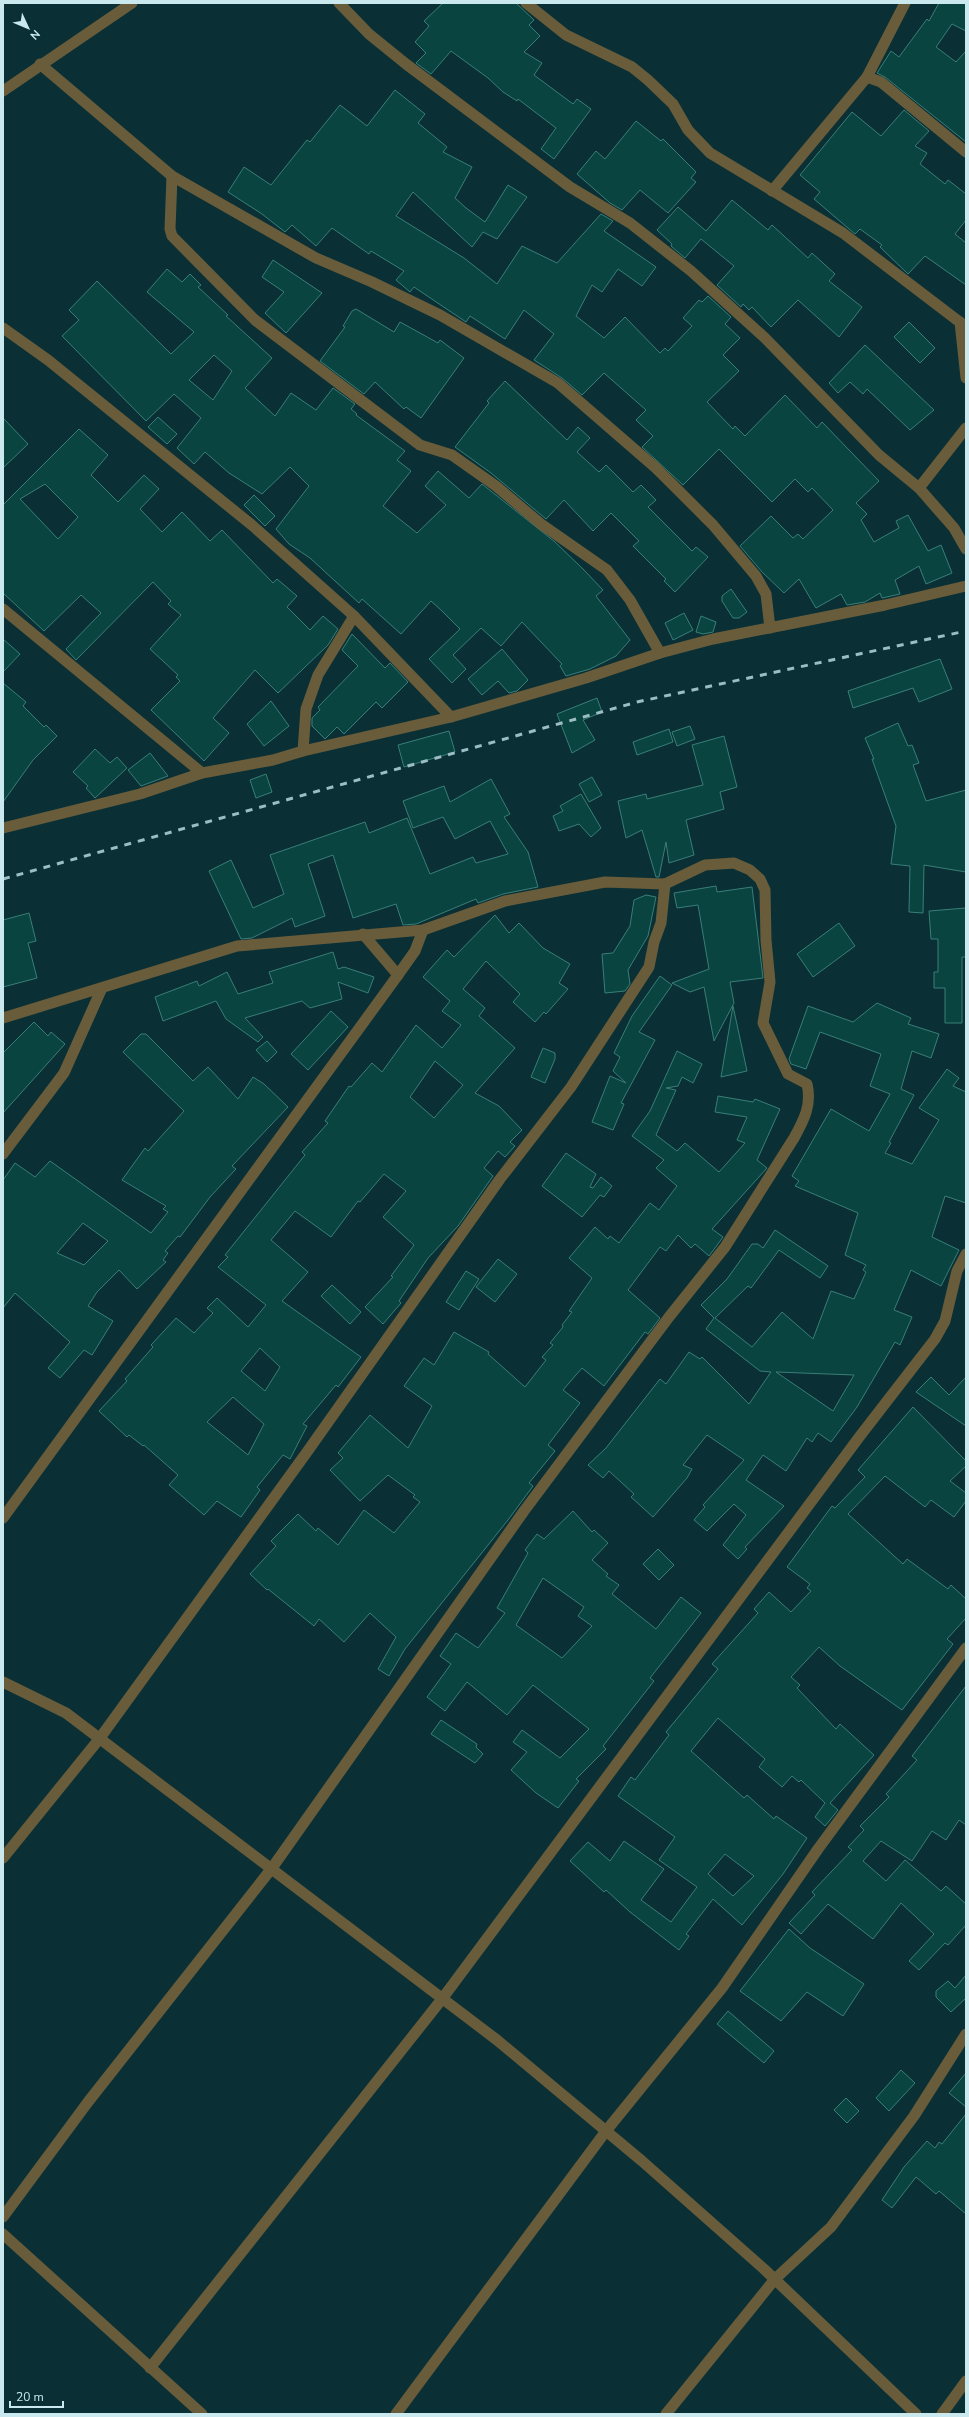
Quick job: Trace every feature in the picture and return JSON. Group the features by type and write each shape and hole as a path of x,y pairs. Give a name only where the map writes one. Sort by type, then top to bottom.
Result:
{"street":[{"path":"3,91 40,64 132,3"},
{"path":"339,3 369,34 406,64 570,187 630,223 691,271 765,338 879,455 918,488 954,528 966,549"},
{"path":"526,3 566,35 607,54 643,76 673,104 699,143 726,164 843,233 963,325 966,378"},
{"path":"772,191 867,77 905,3"},
{"path":"40,64 172,176 316,258 372,282 440,315 558,383 656,468 713,525 756,576 766,594 770,628"},
{"path":"867,77 881,82 966,152"},
{"path":"172,176 170,229 172,236 254,320 420,445 452,455 496,486 541,524 607,570 630,600 660,653"},
{"path":"3,328 48,360 198,480 354,616 451,717"},
{"path":"918,488 966,428"},
{"path":"3,828 140,794 202,773 273,760 303,751 451,717 586,678 660,653 713,639 885,605 966,586"},
{"path":"3,609 202,773"},
{"path":"303,751 306,709 318,675 354,616"},
{"path":"3,1018 237,946 423,930 505,901 605,882 665,884 705,865 734,863 750,870 760,879 767,903 766,940 770,982 763,1023 788,1074 807,1084 810,1100 804,1120 725,1247 669,1317 524,1512 272,1868 88,2102 3,2216"},
{"path":"3,1858 100,1738 307,1452 495,1186 571,1087 649,967 654,942 661,923 665,884"},
{"path":"3,1518 398,975 415,951 423,930"},
{"path":"363,934 398,975"},
{"path":"3,1154 64,1073 102,988"},
{"path":"150,2368 442,1999 860,1436 935,1339 945,1321 957,1271 966,1254"},
{"path":"396,2414 606,2131 722,1988 818,1849 966,1648"},
{"path":"3,1682 66,1713 497,2040 606,2131 775,2279 916,2414"},
{"path":"666,2414 775,2279 831,2227 914,2116 966,2034"},
{"path":"3,2234 202,2414"},
{"path":"942,2414 966,2381"}],"building":[{"path":"443,3 516,3 534,20 529,25 540,36 524,52 542,63 534,75 573,104 577,99 591,109 554,159 541,149 556,128 518,99 517,101 503,92 488,78 451,51 431,74 416,63 426,53 415,42 429,26 424,21"},
{"path":"939,3 966,3 966,31 952,24 936,47 956,62 966,51 966,142 885,77 877,73 891,51 899,57 927,19 929,21"},
{"path":"395,90 425,114 418,123 447,147 443,152 472,167 455,198 466,208 485,222 508,185 527,197 497,239 483,232 472,247 413,192 396,216 464,258 497,284 522,246 557,263 601,214 613,221 604,231 656,267 642,286 618,269 602,292 592,285 576,316 604,338 625,317 660,353 665,348 668,351 692,326 683,318 699,300 702,302 708,296 731,317 725,324 740,338 723,355 739,371 707,402 733,429 735,426 745,436 785,395 817,428 822,422 879,481 856,503 867,514 861,520 874,542 899,528 896,521 908,515 928,551 941,545 952,573 926,584 919,566 895,580 900,594 882,598 880,593 865,602 847,605 841,594 816,608 799,579 784,593 762,572 740,546 771,516 793,538 798,534 803,539 833,510 812,488 808,492 795,479 772,502 719,449 683,485 642,447 653,436 636,420 646,410 604,373 582,395 562,378 534,360 554,334 524,310 505,339 470,316 466,322 414,287 410,292 396,280 404,271 371,251 369,254 332,228 316,246 292,225 285,232 262,214 228,192 244,167 271,185 307,140 310,142 340,105 367,126"},
{"path":"904,110 929,131 915,146 927,153 920,164 945,184 948,180 966,194 966,220 955,234 966,243 966,285 925,256 908,274 880,247 882,245 860,229 855,234 814,199 820,192 800,175 852,112 881,136"},
{"path":"636,121 661,141 663,139 696,172 691,178 696,182 668,213 640,190 622,210 610,203 577,174 596,151 605,159"},
{"path":"732,200 768,230 772,225 808,258 812,253 835,274 829,281 862,307 839,337 798,300 771,327 752,307 749,310 743,304 741,307 717,285 734,266 701,239 685,258 671,246 672,244 657,230 678,207 706,231"},
{"path":"273,260 322,293 286,333 265,313 284,292 262,277"},
{"path":"167,269 182,282 190,274 201,285 198,287 228,315 226,316 272,358 245,388 275,416 291,393 316,410 333,388 355,404 351,409 357,414 356,415 405,451 397,460 411,471 383,506 417,533 446,505 425,486 438,471 469,498 482,484 555,542 603,590 596,596 630,640 616,656 590,669 566,676 560,666 562,664 522,622 501,646 481,628 453,655 466,669 452,683 429,659 460,629 431,601 401,634 362,599 359,603 310,558 289,544 276,529 309,486 290,467 262,494 229,473 205,452 194,464 177,448 201,418 174,394 146,421 62,336 79,320 69,310 97,281 171,354 194,332 147,292","holes":["214,355 232,371 213,400 189,380"]},
{"path":"356,309 394,332 400,322 438,343 440,340 464,358 421,418 406,407 404,409 375,382 364,394 320,361 345,327 343,326 352,311"},
{"path":"909,322 935,348 920,363 894,337"},
{"path":"865,345 934,410 910,430 867,389 863,394 850,382 838,393 829,383"},
{"path":"505,381 567,440 578,427 590,438 577,452 599,472 606,465 633,492 641,485 656,500 648,507 692,551 696,547 708,557 675,592 664,581 666,579 633,546 639,541 611,513 593,531 564,500 546,519 491,473 455,447 489,403 487,401"},
{"path":"158,417 177,434 167,444 148,427"},
{"path":"3,418 28,444 3,468"},
{"path":"79,429 108,455 91,475 118,502 144,475 159,489 140,509 162,532 182,512 210,541 222,530 273,583 277,579 297,596 287,607 310,630 323,616 338,629 328,645 278,693 255,670 213,718 229,733 204,761 151,710 180,681 176,677 178,675 150,649 181,615 168,604 171,601 153,582 76,660 66,649 101,613 81,595 44,631 3,593 3,505","holes":["45,484 78,517 58,539 20,499"]},
{"path":"254,495 275,516 265,526 244,505"},
{"path":"731,589 747,612 739,618 733,618 722,601 722,596"},
{"path":"684,613 693,630 673,640 665,623"},
{"path":"701,616 716,622 713,632 703,634 696,632"},
{"path":"352,634 385,668 390,663 408,682 382,708 376,702 344,734 337,727 325,739 312,726 312,718 320,710 318,707 358,666 342,650"},
{"path":"3,639 20,654 3,672"},
{"path":"502,649 528,680 517,691 509,693 498,681 482,695 468,679"},
{"path":"940,659 952,689 919,702 913,688 853,708 848,691"},
{"path":"3,683 26,702 23,706 44,727 46,725 57,736 33,760 3,802"},
{"path":"597,698 602,712 583,720 595,740 572,753 557,714"},
{"path":"271,701 289,726 264,746 247,724"},
{"path":"898,723 908,746 912,745 919,763 913,765 926,801 966,790 966,872 924,865 923,913 909,912 910,866 891,864 896,826 872,759 874,759 865,738"},
{"path":"690,726 695,739 677,746 672,732"},
{"path":"669,729 673,742 637,755 633,742"},
{"path":"449,731 455,752 404,767 398,745"},
{"path":"724,736 737,787 720,792 724,809 686,820 694,855 669,863 666,842 659,877 656,877 642,830 626,838 618,801 646,794 647,799 703,785 692,745"},
{"path":"95,749 110,763 117,757 127,768 95,798 86,788 88,786 73,772"},
{"path":"150,753 168,776 141,786 128,770"},
{"path":"266,774 272,792 256,798 250,780"},
{"path":"592,777 602,795 589,802 579,784"},
{"path":"491,779 510,814 504,817 528,852 538,887 503,894 478,903 476,899 416,924 403,925 396,904 353,918 333,855 308,864 325,916 295,927 292,918 252,938 241,939 209,871 231,860 253,908 284,894 270,855 365,822 369,833 407,818 430,874 473,857 476,863 508,854 490,821 455,839 443,817 413,828 403,801 444,786 450,802"},
{"path":"581,794 601,828 591,837 579,824 559,831 553,816 563,811 560,806"},
{"path":"716,886 717,892 752,887 763,978 730,982 734,1003 714,1041 704,987 690,992 672,983 709,969 698,905 677,908 674,893"},
{"path":"646,895 656,897 648,936 628,970 630,984 625,991 605,993 602,954 613,953 630,926 634,900"},
{"path":"966,908 966,957 962,957 962,1023 945,1023 945,988 934,988 934,972 938,972 938,939 931,939 929,911"},
{"path":"29,913 36,941 28,943 37,978 3,987 3,920"},
{"path":"495,915 509,933 519,923 543,948 570,964 559,983 568,989 546,1014 544,1012 535,1022 513,1002 520,994 486,961 463,989 485,1008 479,1016 515,1048 475,1093 499,1106 522,1130 510,1142 515,1146 505,1157 498,1151 484,1168 493,1176 458,1226 428,1258 399,1301 401,1303 383,1324 365,1307 393,1277 391,1276 414,1245 383,1217 406,1191 384,1174 360,1202 358,1201 331,1237 295,1211 271,1240 308,1272 282,1301 361,1357 338,1387 336,1385 303,1424 307,1426 290,1459 283,1455 257,1487 260,1490 241,1517 217,1501 204,1515 169,1485 178,1475 144,1445 143,1446 129,1435 127,1437 99,1411 127,1381 125,1379 153,1347 151,1345 176,1318 194,1333 213,1313 207,1308 217,1298 248,1327 266,1305 218,1267 228,1257 225,1255 305,1155 302,1152 328,1123 325,1121 349,1086 351,1087 372,1063 382,1072 416,1025 442,1048 461,1025 442,1011 450,1001 423,977 447,950 454,957","holes":["435,1061 463,1085 434,1118 410,1097","260,1348 280,1367 265,1391 241,1371","233,1397 264,1424 248,1455 207,1422"]},
{"path":"839,923 855,946 813,977 797,954"},
{"path":"333,952 338,969 344,967 374,977 368,993 338,982 342,999 310,1008 302,1001 245,1018 263,1037 258,1042 226,1019 216,1001 163,1021 155,997 197,981 199,986 227,972 238,994 273,983 269,972"},
{"path":"660,976 672,985 639,1032 655,1040 621,1103 624,1104 613,1130 592,1122 610,1076 626,1083 613,1071 620,1057 614,1053 632,1016"},
{"path":"877,1003 911,1018 908,1024 939,1034 931,1058 912,1051 901,1089 914,1095 889,1142 891,1143 885,1153 912,1164 939,1120 919,1108 947,1069 959,1078 953,1086 966,1092 966,1203 945,1196 932,1237 959,1250 941,1286 911,1270 894,1310 912,1317 900,1345 895,1342 857,1407 831,1442 818,1433 812,1442 807,1438 786,1471 763,1455 746,1480 784,1506 745,1547 747,1549 738,1559 723,1545 746,1515 734,1504 707,1531 694,1520 705,1507 703,1505 744,1460 707,1435 683,1465 692,1469 687,1478 653,1517 631,1497 634,1494 609,1471 603,1478 588,1465 606,1448 660,1379 666,1384 689,1352 700,1359 702,1357 749,1404 771,1372 760,1371 706,1329 714,1318 701,1305 727,1279 752,1244 758,1244 763,1248 775,1230 828,1266 820,1278 779,1250 751,1288 748,1286 715,1318 752,1347 782,1312 813,1339 831,1291 854,1299 866,1272 863,1270 866,1265 845,1255 858,1213 795,1186 799,1181 792,1176 831,1109 869,1131 890,1094 870,1086 881,1054 820,1032 806,1069 791,1064 789,1059 808,1006 853,1022","holes":["776,1372 854,1375 833,1411"]},
{"path":"733,1006 747,1071 721,1077"},
{"path":"331,1011 348,1027 308,1070 291,1054"},
{"path":"34,1022 48,1036 51,1032 65,1044 3,1113 3,1053"},
{"path":"141,1034 146,1034 193,1081 208,1067 238,1099 253,1077 264,1084 288,1107 232,1166 236,1169 210,1197 180,1237 178,1236 165,1251 168,1253 163,1260 166,1262 137,1289 119,1270 97,1292 88,1306 113,1321 92,1355 84,1350 60,1378 48,1368 70,1342 15,1293 3,1308 3,1180 15,1163 35,1177 50,1161 151,1233 168,1212 163,1209 166,1206 122,1180 145,1148 148,1151 184,1111 123,1052","holes":["83,1223 108,1241 84,1265 57,1253"]},
{"path":"267,1041 277,1052 267,1062 256,1050"},
{"path":"543,1048 555,1053 555,1059 545,1083 531,1077"},
{"path":"677,1051 702,1064 693,1083 682,1077 678,1086 666,1088 676,1090 656,1135 677,1151 685,1143 719,1172 745,1143 737,1140 747,1117 715,1112 718,1096 753,1102 755,1099 780,1109 757,1160 767,1168 712,1229 723,1237 709,1256 695,1244 691,1248 678,1235 666,1251 660,1247 628,1290 660,1318 648,1334 645,1332 604,1386 582,1368 563,1390 580,1403 548,1445 555,1451 529,1483 533,1486 508,1520 405,1649 389,1676 378,1669 396,1637 370,1613 344,1642 319,1619 314,1626 268,1589 267,1590 250,1574 276,1546 271,1541 298,1514 316,1531 318,1528 338,1545 364,1510 394,1533 420,1502 413,1497 415,1495 388,1475 360,1501 330,1470 343,1458 338,1453 370,1415 408,1448 432,1406 404,1386 424,1358 434,1365 454,1332 489,1352 488,1354 525,1387 546,1360 542,1357 553,1345 550,1343 563,1327 562,1325 572,1312 569,1311 592,1278 569,1258 595,1227 608,1239 610,1236 619,1243 650,1203 659,1210 677,1186 656,1168 664,1160 632,1136 650,1111"},
{"path":"566,1153 596,1174 590,1187 593,1188 601,1177 612,1186 604,1197 600,1195 582,1217 542,1186"},
{"path":"498,1259 517,1274 495,1302 476,1287"},
{"path":"466,1271 479,1279 459,1310 446,1302"},
{"path":"332,1285 361,1312 350,1324 321,1296"},
{"path":"931,1377 949,1395 966,1377 966,1426 916,1392"},
{"path":"913,1407 966,1461 966,1466 950,1481 966,1493 966,1501 954,1517 931,1500 925,1507 885,1476 848,1514 903,1564 907,1559 948,1589 951,1585 966,1599 966,1618 947,1639 953,1644 902,1710 840,1666 819,1647 791,1677 800,1685 797,1688 836,1729 840,1724 874,1755 830,1803 838,1810 825,1826 815,1817 825,1803 801,1780 799,1782 792,1776 782,1787 759,1767 765,1759 718,1718 691,1751 744,1798 747,1795 774,1819 776,1816 807,1838 783,1874 742,1925 713,1899 686,1934 689,1936 679,1950 630,1912 606,1890 604,1892 570,1861 588,1842 610,1861 624,1841 664,1869 641,1900 671,1922 697,1887 659,1860 675,1837 618,1796 631,1777 635,1780 669,1735 666,1732 718,1669 712,1664 758,1613 754,1609 769,1592 791,1612 811,1591 807,1588 810,1584 787,1567 832,1506 835,1508 865,1477 858,1470","holes":["725,1854 754,1876 733,1896 708,1874"]},
{"path":"573,1511 592,1532 594,1530 608,1543 592,1560 608,1574 606,1576 619,1585 612,1594 656,1629 681,1597 701,1613 650,1678 654,1681 603,1746 606,1749 576,1779 579,1781 558,1808 536,1793 511,1770 527,1752 513,1742 522,1730 560,1758 589,1729 533,1685 507,1715 467,1682 445,1711 427,1697 451,1664 440,1656 456,1633 478,1648 505,1613 497,1608 528,1553 525,1550 537,1534 544,1539","holes":["543,1578 584,1607 578,1616 592,1626 562,1658 516,1625"]},
{"path":"658,1549 674,1565 659,1580 643,1564"},
{"path":"966,1686 966,1825 959,1820 946,1840 932,1831 912,1861 881,1841 863,1861 886,1881 905,1860 941,1891 946,1886 966,1904 966,1925 948,1945 945,1943 919,1970 909,1961 934,1934 901,1903 873,1939 828,1904 801,1934 789,1923 815,1895 812,1892 852,1850 848,1847 864,1830 860,1826 889,1797 886,1794 917,1760 912,1756"},
{"path":"441,1720 477,1744 476,1747 483,1754 475,1763 431,1734"},
{"path":"789,1929 810,1948 864,1984 843,2016 807,1992 781,2021 740,1991"},
{"path":"966,1975 966,1998 951,2012 936,1997 936,1991 948,1981 955,1988"},
{"path":"728,2011 774,2051 764,2063 717,2024"},
{"path":"901,2070 915,2083 889,2111 876,2098"},
{"path":"966,2073 966,2107 949,2093"},
{"path":"846,2098 859,2111 847,2123 834,2110"},
{"path":"966,2114 966,2214 939,2191 936,2194 916,2177 892,2208 882,2200 904,2167 927,2141 935,2148 939,2142 942,2144"}],"railway":[{"path":"3,879 637,702 966,631"}]}
